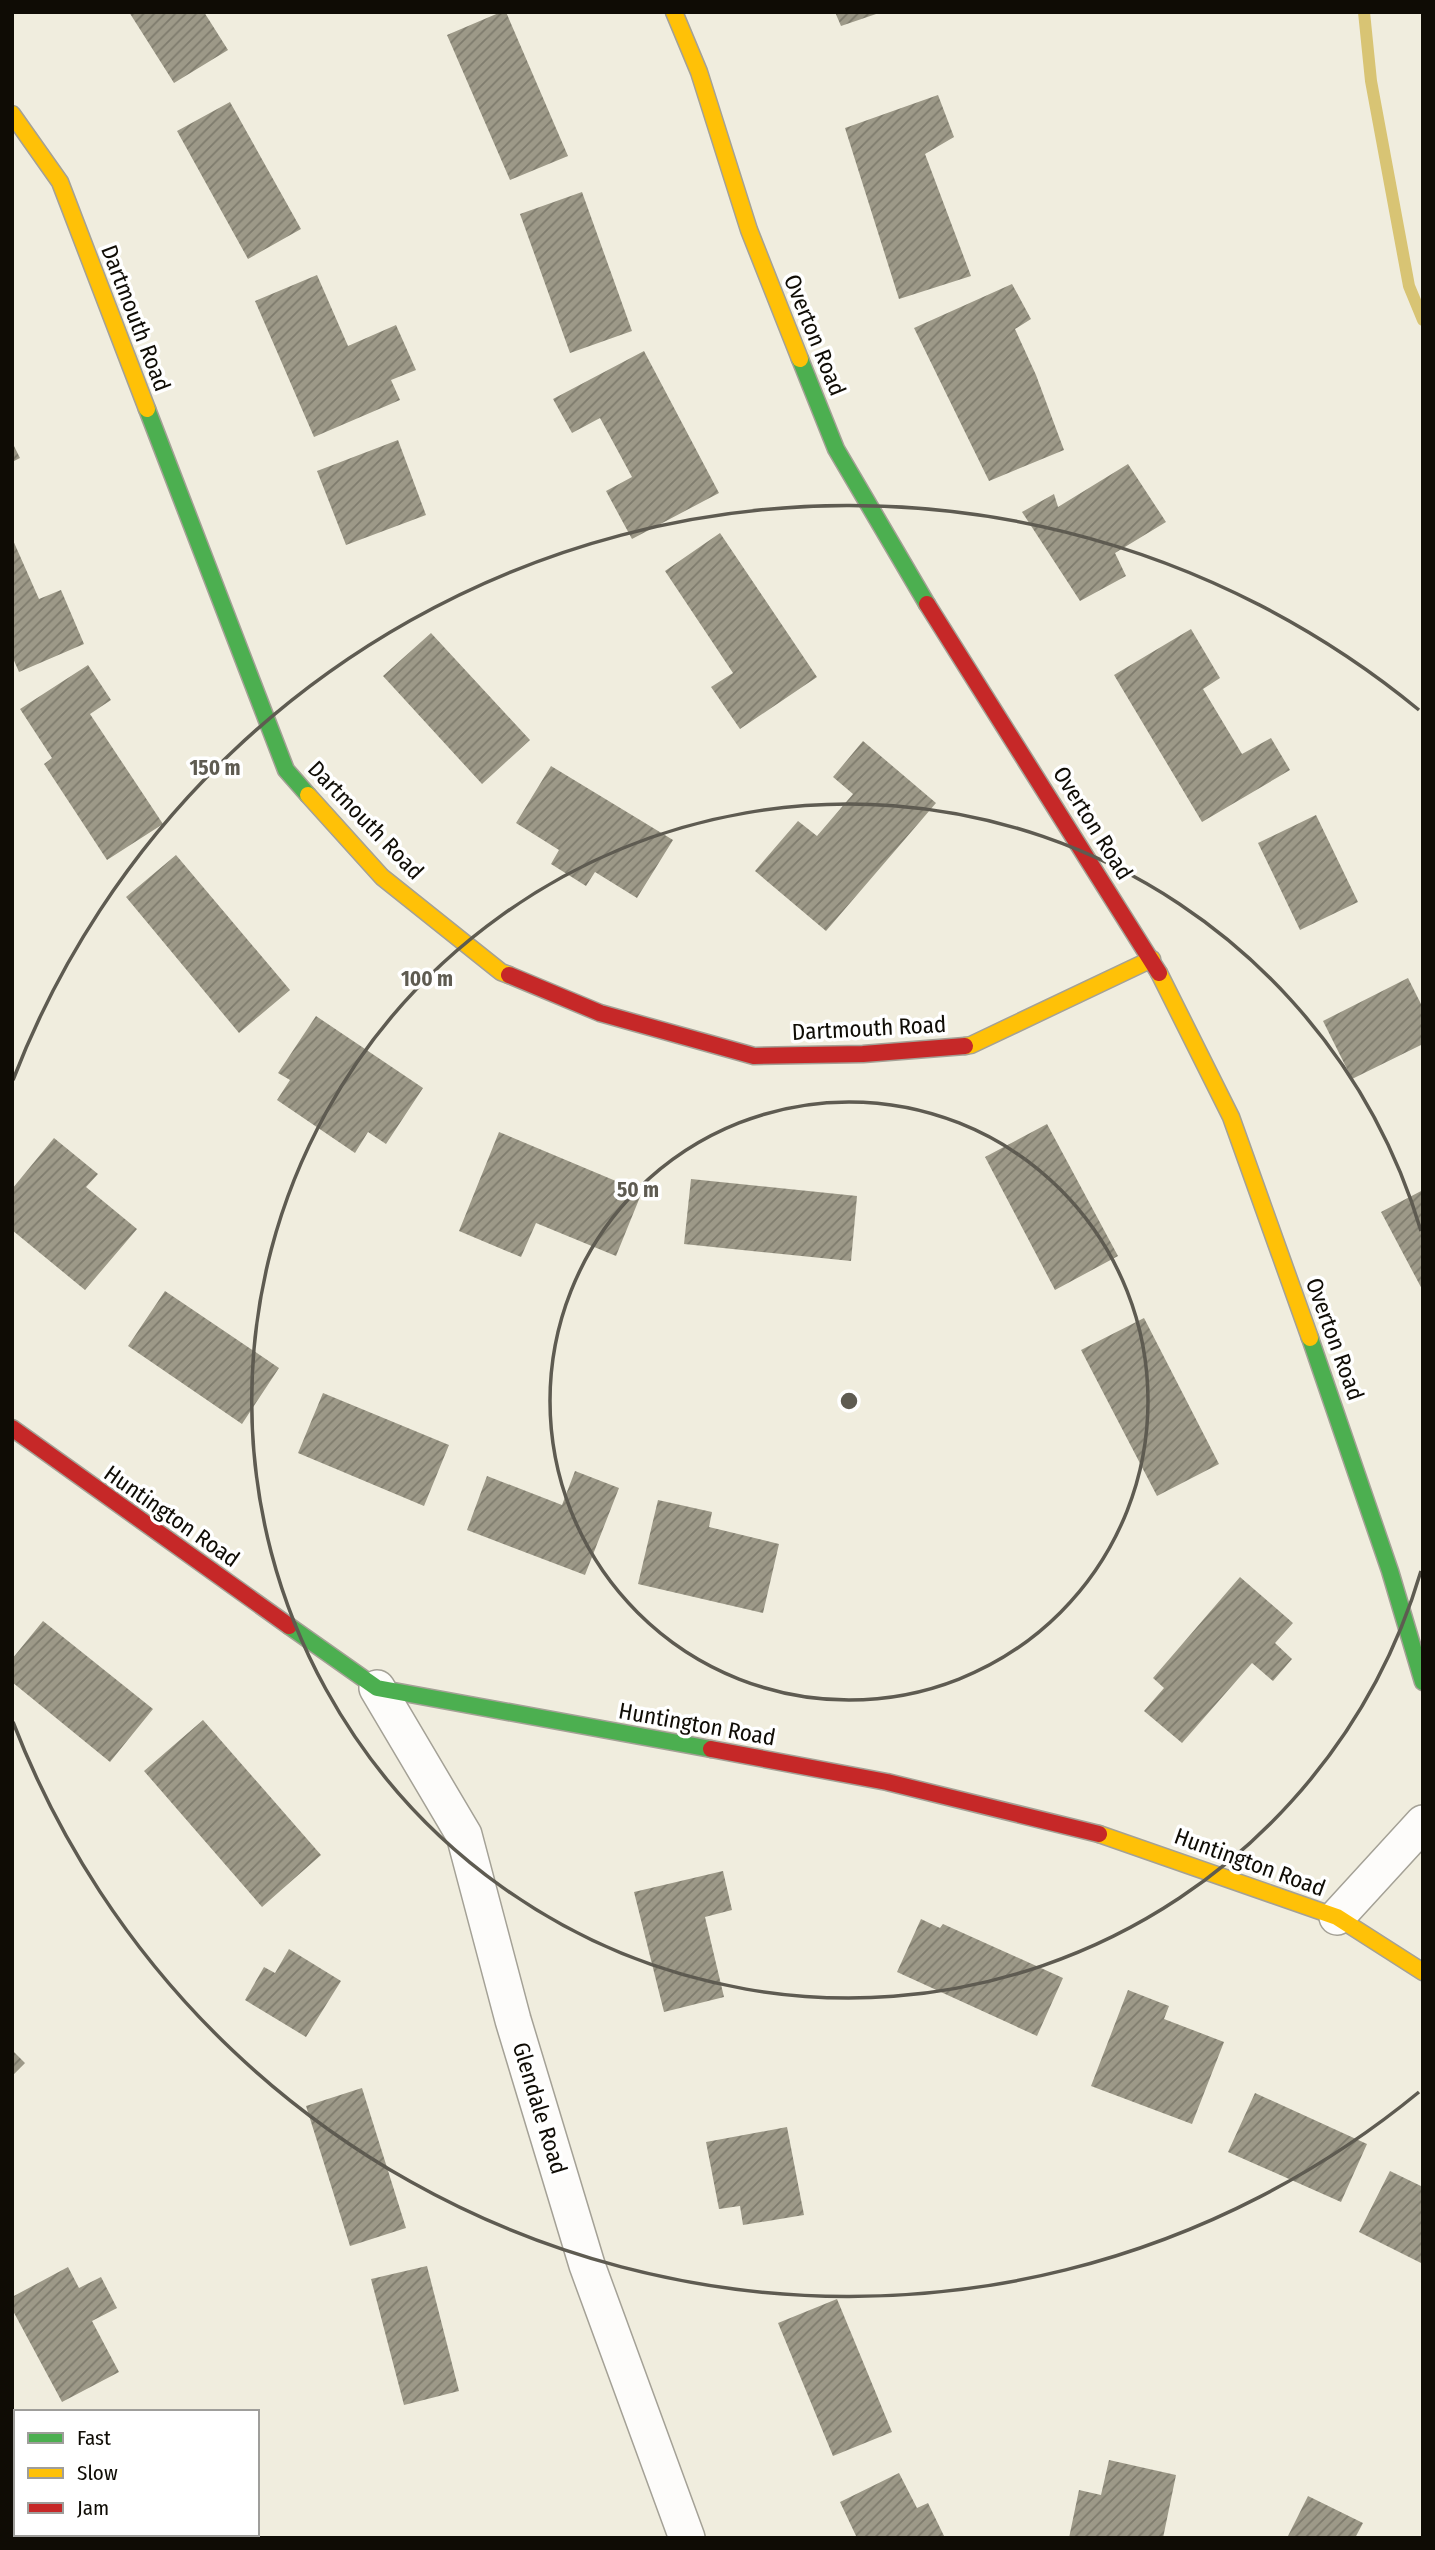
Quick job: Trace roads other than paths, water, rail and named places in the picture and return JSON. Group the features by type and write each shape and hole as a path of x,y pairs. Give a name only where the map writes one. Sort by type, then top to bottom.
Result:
{"street":[{"name":"Overton Road","path":"674,12 699,72 749,230 836,449 933,614 1152,959 1235,1130 1340,1421 1390,1571 1423,1682"},
{"name":"Dartmouth Road","path":"12,114 60,182 286,770 382,877 501,972 600,1013 754,1056 863,1054 971,1045 1152,959"},
{"name":"Huntington Road","path":"12,1428 377,1688 887,1782 1113,1837 1337,1917 1423,1972"},
{"name":"Glendale Road","path":"377,1688 464,1835 513,2020 587,2265 687,2538"},
{"path":"1337,1917 1423,1823"}],"waterway":[{"path":"1364,12 1371,81 1409,286 1423,320"}]}
